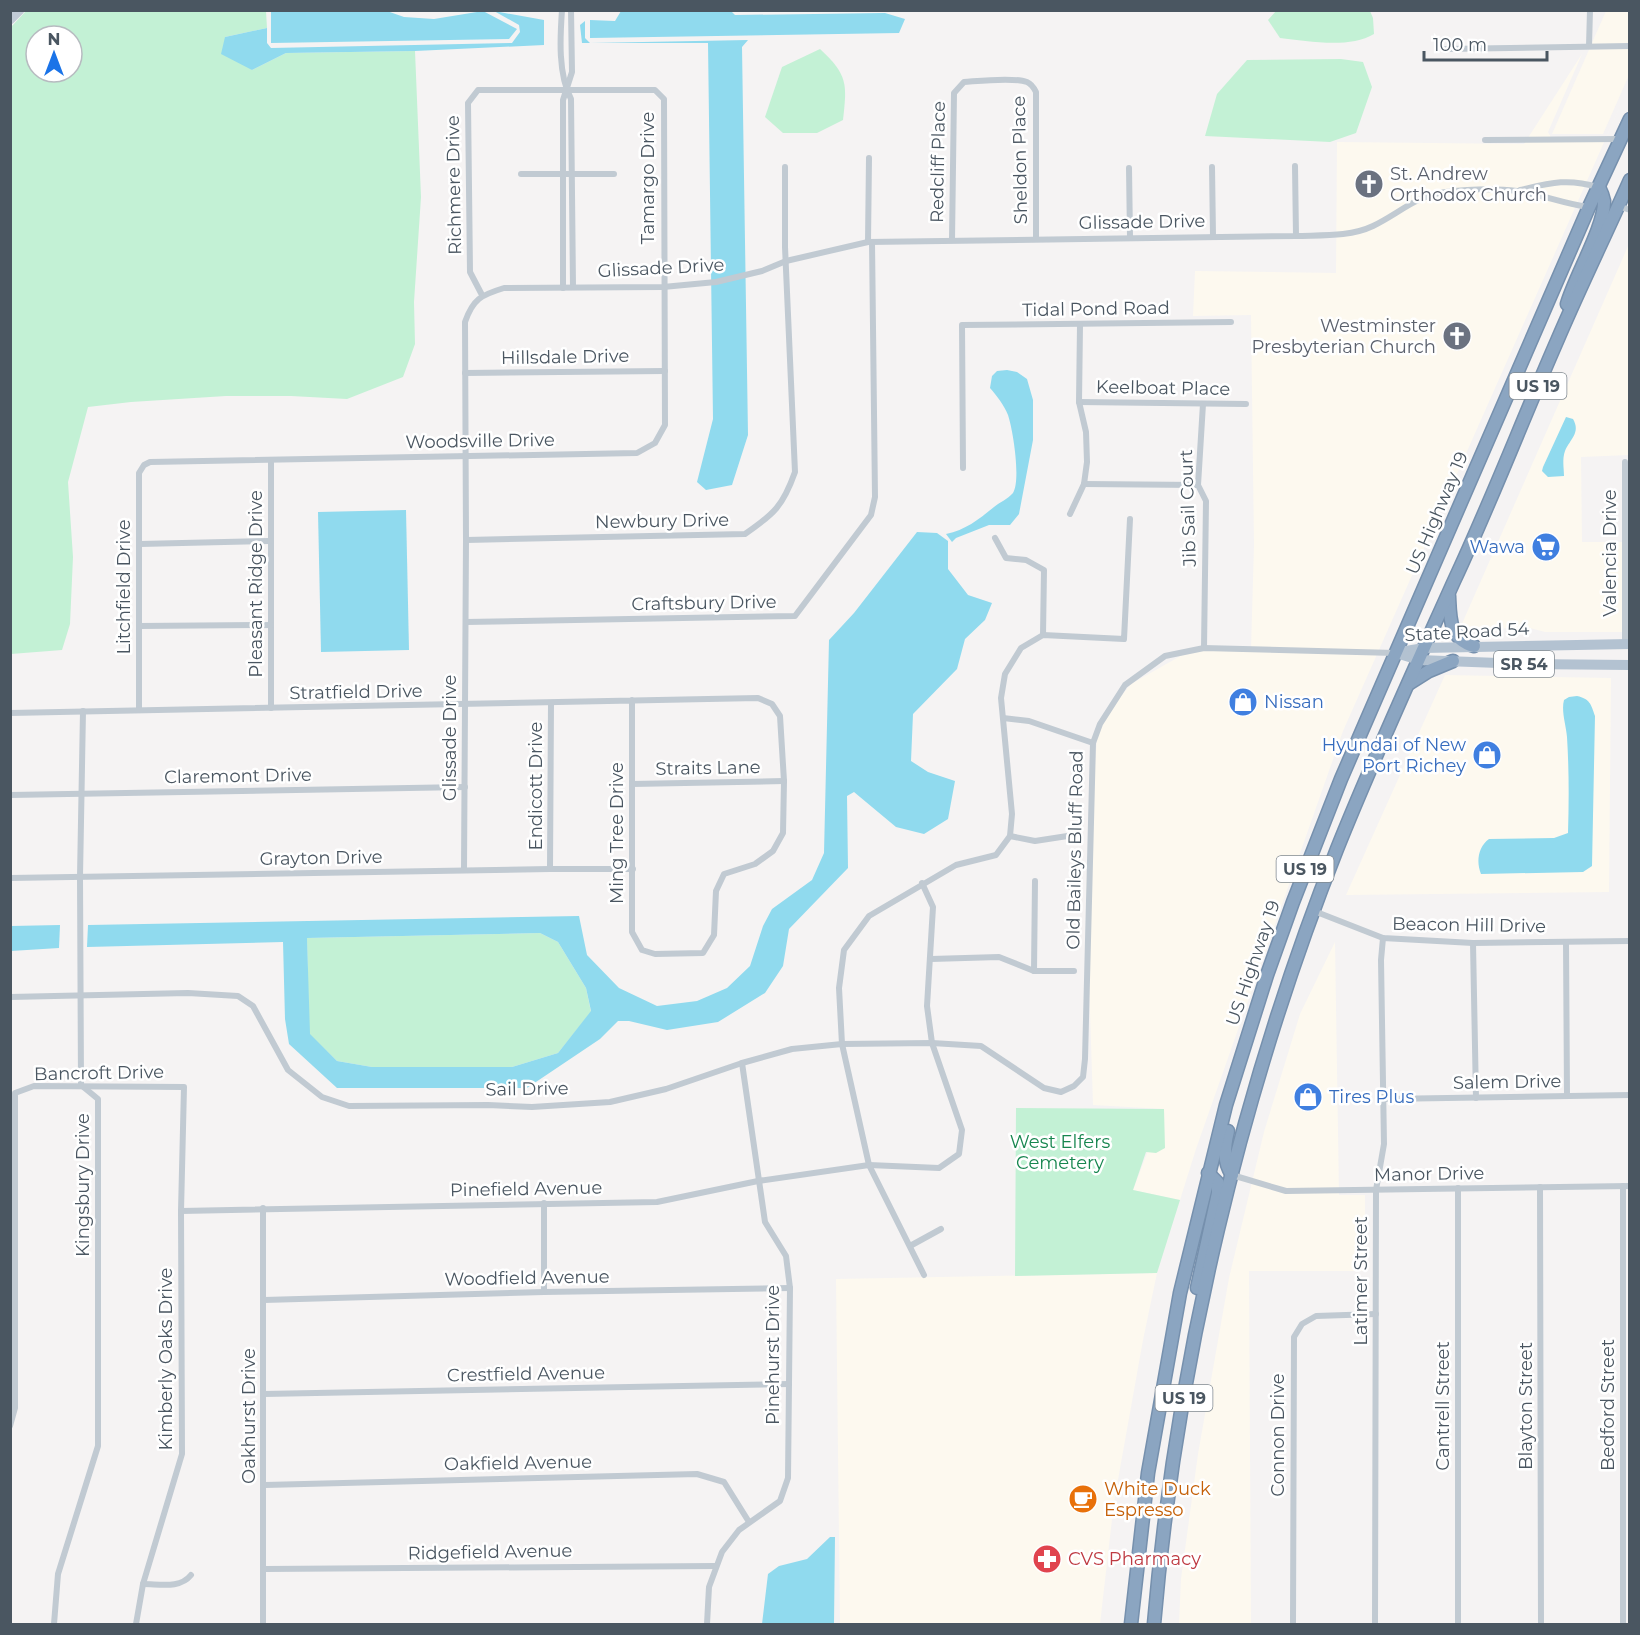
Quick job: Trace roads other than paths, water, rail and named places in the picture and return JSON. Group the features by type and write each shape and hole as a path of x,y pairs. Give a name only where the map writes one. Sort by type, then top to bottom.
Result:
{"highway":[{"name":"US Highway 19","path":"1131,1624 1144,1501 1180,1293 1208,1173 1242,1053 1293,899 1341,779 1629,119"},
{"name":"US 19","path":"1154,1624 1173,1465 1199,1315 1232,1176 1270,1042 1336,850 1557,340 1624,208 1629,180"},
{"path":"1557,340 1572,287 1602,219 1604,199 1599,187"},
{"path":"1449,593 1452,627 1462,641 1474,646"},
{"path":"1407,686 1429,671 1453,661"},
{"path":"1232,1176 1225,1160 1224,1144 1238,1089 1242,1053"},
{"path":"1199,1315 1195,1302 1218,1193 1218,1183 1208,1173"}],"main road":[{"name":"State Road 54","path":"1396,653 1424,648 1474,646 1627,644"},
{"name":"State Road 54","path":"1396,653 1419,660 1525,664 1629,664"}],"street":[{"path":"10,20 20,10"},
{"path":"562,10 562,71 571,99 573,288"},
{"path":"563,288 562,100 572,72 571,10"},
{"path":"1589,46 1590,10"},
{"path":"1445,49 1629,46"},
{"name":"Sheldon Place","path":"993,80 1026,81 1033,85 1036,92 1036,239"},
{"name":"Redcliff Place","path":"952,240 954,93 963,82 993,80"},
{"name":"Tamargo Drive","path":"566,89 655,90 664,99 663,287"},
{"name":"Richmere Drive","path":"482,295 470,272 468,103 478,90 566,89"},
{"path":"1485,140 1621,139"},
{"path":"869,158 870,242"},
{"path":"1295,166 1296,236"},
{"name":"Newbury Drive","path":"466,540 745,534 767,519 786,496 795,472 786,261 785,167"},
{"path":"1212,167 1213,236"},
{"path":"1129,168 1130,237"},
{"path":"521,174 614,174"},
{"name":"Glissade Drive","path":"1516,191 1551,182 1577,181 1599,187"},
{"name":"Glissade Drive","path":"464,870 465,322 470,307 482,295 504,288 696,285 739,278 786,261 870,242 1296,236 1360,231 1374,226 1421,198 1438,193 1516,191 1576,206 1589,207"},
{"path":"563,228 572,228"},
{"name":"Craftsbury Drive","path":"466,622 795,616 872,515 875,497 870,242"},
{"path":"563,257 573,257"},
{"name":"Woodsville Drive","path":"144,465 150,462 637,453 655,443 665,426 663,287"},
{"name":"Tidal Pond Road","path":"963,468 962,325 1231,322"},
{"path":"1070,514 1084,484 1087,462 1086,432 1079,402 1080,325"},
{"name":"Hillsdale Drive","path":"465,373 665,370"},
{"name":"Keelboat Place","path":"1079,402 1246,404"},
{"name":"Jib Sail Court","path":"1203,404 1198,485 1206,501 1204,648"},
{"name":"Pleasant Ridge Drive","path":"271,460 271,708"},
{"name":"Valencia Drive","path":"1625,462 1627,644"},
{"name":"Litchfield Drive","path":"139,710 139,472 144,465"},
{"path":"1084,484 1198,485"},
{"path":"924,1275 869,1165 842,1044 839,988 844,950 869,916 956,865 996,855 1010,836 1012,814 1001,698 1005,674 1021,648 1043,635 1124,639 1130,519"},
{"path":"995,538 1006,558 1026,560 1044,570 1043,635"},
{"path":"140,544 270,541"},
{"path":"139,626 271,625"},
{"name":"Old Baileys Bluff Road","path":"1074,1086 1083,1077 1085,1059 1093,742 1100,724 1125,686 1165,656 1204,648 1396,653"},
{"name":"Stratfield Drive","path":"10,713 758,698 772,704 780,716 783,781"},
{"name":"Ming Tree Drive","path":"632,700 632,932 642,950 655,954 703,952 714,936 716,891 724,874 755,864 773,850 783,833 783,781"},
{"name":"Endicott Drive","path":"550,869 551,703"},
{"path":"81,1085 80,877 83,711"},
{"path":"1003,718 1029,722 1093,742"},
{"name":"Straits Lane","path":"632,784 783,781"},
{"name":"Claremont Drive","path":"10,795 465,787"},
{"path":"1010,836 1035,841 1074,835"},
{"name":"Grayton Drive","path":"10,878 633,869"},
{"path":"1034,971 1035,881"},
{"name":"Pinefield Avenue","path":"181,1211 657,1202 758,1180 869,1165 939,1168 959,1154 962,1130 932,1043 927,1006 933,907 922,883"},
{"name":"Beacon Hill Drive","path":"1314,911 1383,939 1473,943 1629,941"},
{"name":"Latimer Street","path":"1375,1624 1376,1190 1384,1144 1381,960 1383,939"},
{"path":"1566,942 1567,1096"},
{"path":"1473,943 1476,1098"},
{"path":"931,959 999,957 1034,971 1074,971"},
{"name":"Sail Drive","path":"10,997 188,993 238,996 253,1006 288,1070 322,1097 349,1106 532,1107 610,1102 666,1089 792,1049 842,1044 932,1043 981,1046 1044,1088 1061,1092 1074,1086"},
{"name":"Pinehurst Drive","path":"707,1624 707,1598 715,1566 726,1545 749,1522 780,1501 788,1478 790,1288 786,1256 765,1222 742,1063"},
{"name":"Kingsbury Drive","path":"54,1624 58,1574 98,1446 98,1099 81,1085"},
{"name":"Bancroft Drive","path":"12,1213 15,1093 34,1086 184,1087"},
{"name":"Kimberly Oaks Drive","path":"136,1624 143,1584 182,1454 181,1211 184,1087"},
{"name":"Salem Drive","path":"1384,1100 1629,1095"},
{"name":"Manor Drive","path":"1232,1176 1287,1191 1626,1186"},
{"name":"Blayton Street","path":"1540,1186 1541,1624"},
{"name":"Bedford Street","path":"1623,1624 1626,1186"},
{"name":"Cantrell Street","path":"1458,1188 1458,1624"},
{"path":"544,1203 544,1292"},
{"name":"Oakhurst Drive","path":"263,1208 265,1485 263,1624"},
{"path":"10,1426 15,1408 12,1213"},
{"path":"910,1246 941,1229"},
{"name":"Woodfield Avenue","path":"264,1300 790,1288"},
{"name":"Connon Drive","path":"1293,1624 1294,1337 1302,1324 1316,1316 1376,1314"},
{"name":"Crestfield Avenue","path":"264,1394 789,1383"},
{"name":"Oakfield Avenue","path":"265,1485 698,1474 724,1482 749,1522"},
{"name":"Ridgefield Avenue","path":"265,1569 715,1566"},
{"path":"143,1584 176,1585 186,1582 192,1575"}],"water":[{"path":"384,10 404,17 434,19 483,11 517,29 509,39 271,43 271,11"},
{"path":"730,10 735,15 885,13 905,19 899,33 590,38 590,20 615,21 621,11"},
{"path":"494,11 544,20 544,45 415,51 286,53 252,70 221,54 225,37 267,28 267,43 271,48 512,43 520,32 519,25"},
{"path":"585,21 585,38 590,43 582,43 580,25"},
{"path":"748,40 742,47 748,435 732,485 706,490 697,482 713,419 708,43 590,43"},
{"path":"997,371 1017,372 1027,379 1033,400 1033,440 1019,514 1010,525 989,525 956,538 952,542 946,534 960,530 977,520 1011,495 1015,487 1015,455 1010,422 998,397 990,388 992,376"},
{"path":"1566,417 1573,419 1576,428 1564,454 1564,476 1548,477 1542,471 1543,467"},
{"path":"406,510 409,650 321,652 318,512"},
{"path":"917,532 937,533 948,541 948,569 968,595 992,603 985,620 965,639 957,669 913,714 911,761 928,772 955,781 948,819 924,834 896,827 854,792 847,796 848,868 789,929 783,966 765,993 718,1022 667,1030 629,1021 618,1021 600,1039 527,1088 337,1088 289,1044 285,1019 283,942 87,947 88,925 579,916 587,955 619,988 657,1006 697,1001 727,988 750,966 763,926 772,909 812,880 824,853 829,640 854,613","holes":["540,933 558,942 586,988 591,1011 558,1053 512,1067 372,1067 337,1061 310,1034 307,938"]},
{"path":"1577,696 1589,703 1595,716 1592,866 1583,872 1481,874 1479,855 1482,846 1489,839 1554,838 1568,833 1568,761 1563,704 1564,700 1569,697"},
{"path":"60,925 59,948 11,951 11,926"},
{"path":"830,1537 835,1537 834,1624 762,1624 768,1574 779,1566 807,1559"}],"place":[{"name":"St. Andrew Orthodox Church","path":"1369,184"},
{"name":"Westminster Presbyterian Church","path":"1457,336"},
{"name":"Wawa","path":"1546,547"},
{"name":"Nissan","path":"1243,702"},
{"name":"Hyundai of New Port Richey","path":"1487,755"},
{"name":"Tires Plus","path":"1308,1097"},
{"name":"White Duck Espresso","path":"1083,1499"},
{"name":"CVS Pharmacy","path":"1047,1559"}],"park label":[{"name":"West Elfers Cemetery","path":"1060,1152"}]}
